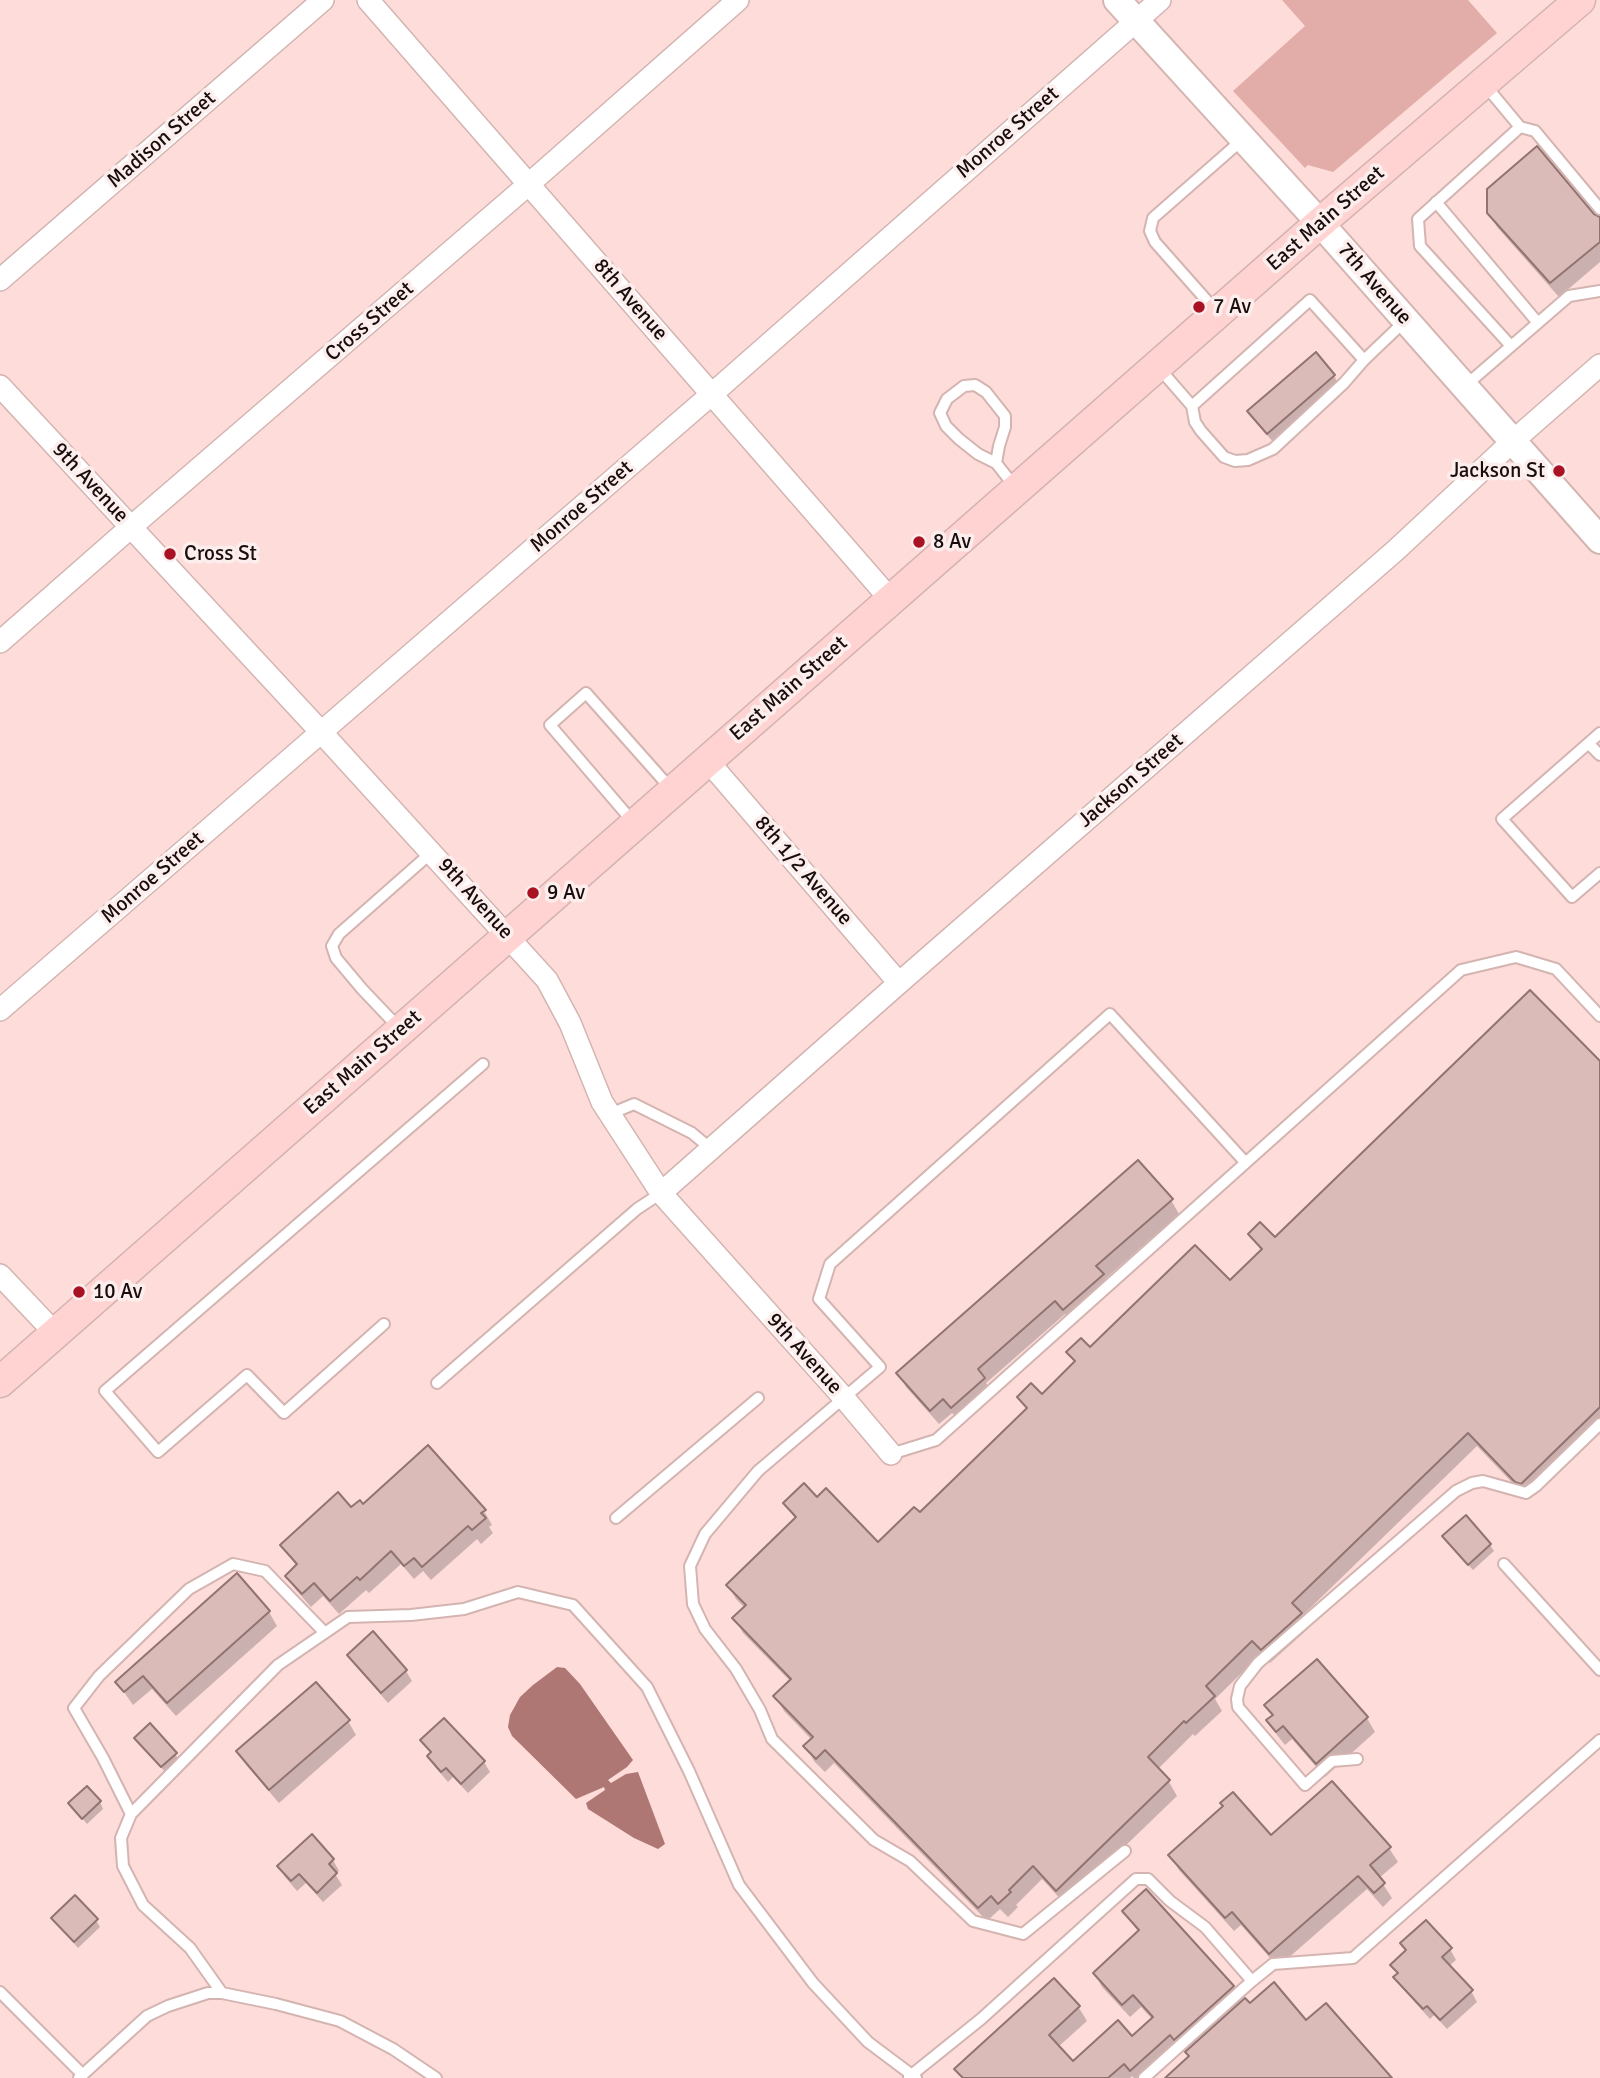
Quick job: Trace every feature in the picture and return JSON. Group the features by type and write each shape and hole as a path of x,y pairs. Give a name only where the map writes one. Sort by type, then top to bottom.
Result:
{"main road":[{"name":"East Main Street","path":"0,1382 1483,83 1569,4"}],"street":[{"name":"Madison Street","path":"0,281 323,0"},
{"name":"8th Avenue","path":"368,0 891,600"},
{"name":"Cross Street","path":"0,642 738,0"},
{"name":"7th Avenue","path":"1117,0 1244,138 1600,540"},
{"name":"Monroe Street","path":"0,1010 712,394 1160,0"},
{"name":"Jackson Street","path":"661,1194 1396,550 1513,441 1600,365"},
{"name":"9th Avenue","path":"0,386 547,979 570,1023 602,1102 661,1194 891,1454"},
{"name":"8th 1/2 Avenue","path":"707,760 899,983"},
{"path":"0,1275 54,1332"}],"lane":[{"path":"1483,83 1520,127 1535,131 1600,209"},
{"path":"1511,346 1420,246 1418,219 1520,127"},
{"path":"1218,313 1155,242 1150,231 1153,219 1244,138"},
{"path":"1436,202 1538,323"},
{"path":"1465,386 1569,296 1600,291"},
{"path":"1192,406 1310,300 1364,360"},
{"path":"1157,366 1192,406 1195,422 1224,457 1235,461 1248,460 1273,449 1406,320"},
{"path":"996,463 1005,428 1005,416 986,392 975,385 964,386 947,400 940,413 946,426 978,454 996,463 1017,490"},
{"path":"635,824 550,725 586,693 673,791"},
{"path":"1600,733 1502,819 1572,897 1600,873"},
{"path":"1590,744 1600,755"},
{"path":"401,1030 336,958 332,946 339,933 432,852"},
{"path":"891,1454 936,1440 1461,970 1516,957 1556,969 1600,1016"},
{"path":"1125,1850 1023,1934 973,1922 910,1861 874,1840 772,1739 760,1710 736,1669 705,1629 693,1604 690,1566 705,1534 758,1471 880,1367 820,1299 830,1264 1110,1014 1245,1162"},
{"path":"384,1324 284,1412 247,1376 158,1452 105,1391 483,1064"},
{"path":"610,1114 634,1104 692,1133 711,1149"},
{"path":"437,1383 621,1222 661,1194"},
{"path":"616,1518 758,1398"},
{"path":"1357,1759 1332,1761 1305,1785 1238,1707 1240,1686 1258,1663 1456,1491 1483,1481 1525,1493 1536,1486 1600,1424"},
{"path":"131,1814 74,1708 99,1676 189,1589 233,1564 265,1571 325,1633"},
{"path":"1504,1564 1600,1670"},
{"path":"222,1993 190,1948 143,1905 123,1866 121,1838 131,1814 278,1665 348,1617 411,1615 464,1609 518,1592 573,1605 647,1687 689,1771 739,1885 813,1983 868,2042 912,2077 981,2019 1136,1879 1148,1878 1170,1901 1205,1927 1252,1980"},
{"path":"1144,2078 1273,1964 1353,1958 1600,1740"},
{"path":"0,1992 81,2076 147,2016 208,1993 222,1993 340,2021 393,2049 436,2078"}],"shaded area":[{"path":"1282,0 1468,0 1497,33 1333,172 1308,165 1305,168 1233,91 1305,26"},
{"path":"557,1667 565,1668 580,1684 633,1760 608,1780 611,1783 626,1774 638,1772 665,1844 658,1849 634,1838 588,1809 586,1803 605,1790 604,1787 576,1799 512,1736 508,1727 510,1715 520,1697"}],"building":[{"path":"1537,146 1594,214 1600,217 1600,242 1550,283 1487,213 1487,189"},
{"path":"1316,352 1335,375 1267,434 1247,411"},
{"path":"1530,990 1600,1061 1600,1407 1521,1484 1515,1482 1468,1433 1292,1603 1302,1613 1261,1650 1252,1641 1206,1686 1215,1696 1186,1723 1184,1721 1148,1757 1170,1780 1056,1891 1033,1866 998,1904 991,1896 978,1908 825,1750 816,1759 803,1746 813,1737 773,1696 791,1679 732,1618 746,1605 726,1585 796,1517 783,1503 804,1483 817,1497 826,1488 878,1542 914,1507 920,1512 1027,1408 1017,1397 1031,1383 1042,1394 1075,1361 1066,1352 1081,1338 1090,1347 1195,1245 1230,1280 1262,1249 1248,1234 1260,1222 1275,1237"},
{"path":"1138,1160 1173,1199 1096,1266 1104,1274 1063,1310 1055,1301 978,1369 985,1378 951,1408 943,1399 930,1411 896,1373"},
{"path":"428,1445 486,1510 481,1513 486,1518 472,1530 468,1526 422,1567 414,1558 404,1566 391,1551 360,1580 357,1577 330,1601 314,1583 302,1594 285,1576 297,1564 280,1545 338,1492 351,1507 360,1500 363,1504"},
{"path":"1466,1515 1491,1544 1468,1565 1442,1536"},
{"path":"237,1573 270,1611 167,1703 143,1676 124,1692 115,1682"},
{"path":"373,1631 407,1670 381,1693 347,1655"},
{"path":"1317,1659 1368,1717 1316,1764 1283,1726 1276,1732 1266,1720 1273,1715 1264,1705"},
{"path":"316,1682 350,1720 269,1790 236,1751"},
{"path":"444,1718 485,1761 461,1784 446,1768 441,1772 427,1756 431,1752 420,1740"},
{"path":"150,1723 177,1753 161,1767 134,1738"},
{"path":"1332,1781 1391,1847 1370,1865 1385,1883 1374,1893 1358,1876 1269,1954 1232,1912 1225,1918 1168,1855 1223,1806 1220,1803 1233,1792 1271,1835"},
{"path":"87,1786 101,1801 82,1819 68,1803"},
{"path":"312,1834 334,1859 329,1864 337,1873 317,1893 299,1874 291,1881 277,1866"},
{"path":"1146,1889 1234,1986 1174,2040 1170,2035 1130,2071 1124,2064 1108,2078 963,2078 954,2069 1054,1978 1080,2006 1049,2035 1073,2061 1118,2020 1132,2036 1153,2017 1133,1995 1122,2005 1093,1973 1139,1930 1122,1911"},
{"path":"75,1895 98,1919 74,1942 51,1918"},
{"path":"1426,1920 1452,1948 1442,1957 1473,1990 1440,2020 1427,2006 1423,2009 1393,1977 1398,1973 1390,1965 1406,1950 1400,1943"},
{"path":"1274,1982 1306,2020 1326,2003 1392,2078 1165,2078 1189,2056 1185,2052 1245,1998 1250,2003"}],"place":[{"name":"7 Av","path":"1199,307"},
{"name":"Jackson St","path":"1559,471"},
{"name":"8 Av","path":"919,542"},
{"name":"Cross St","path":"170,554"},
{"name":"9 Av","path":"533,893"},
{"name":"10 Av","path":"79,1292"}]}
